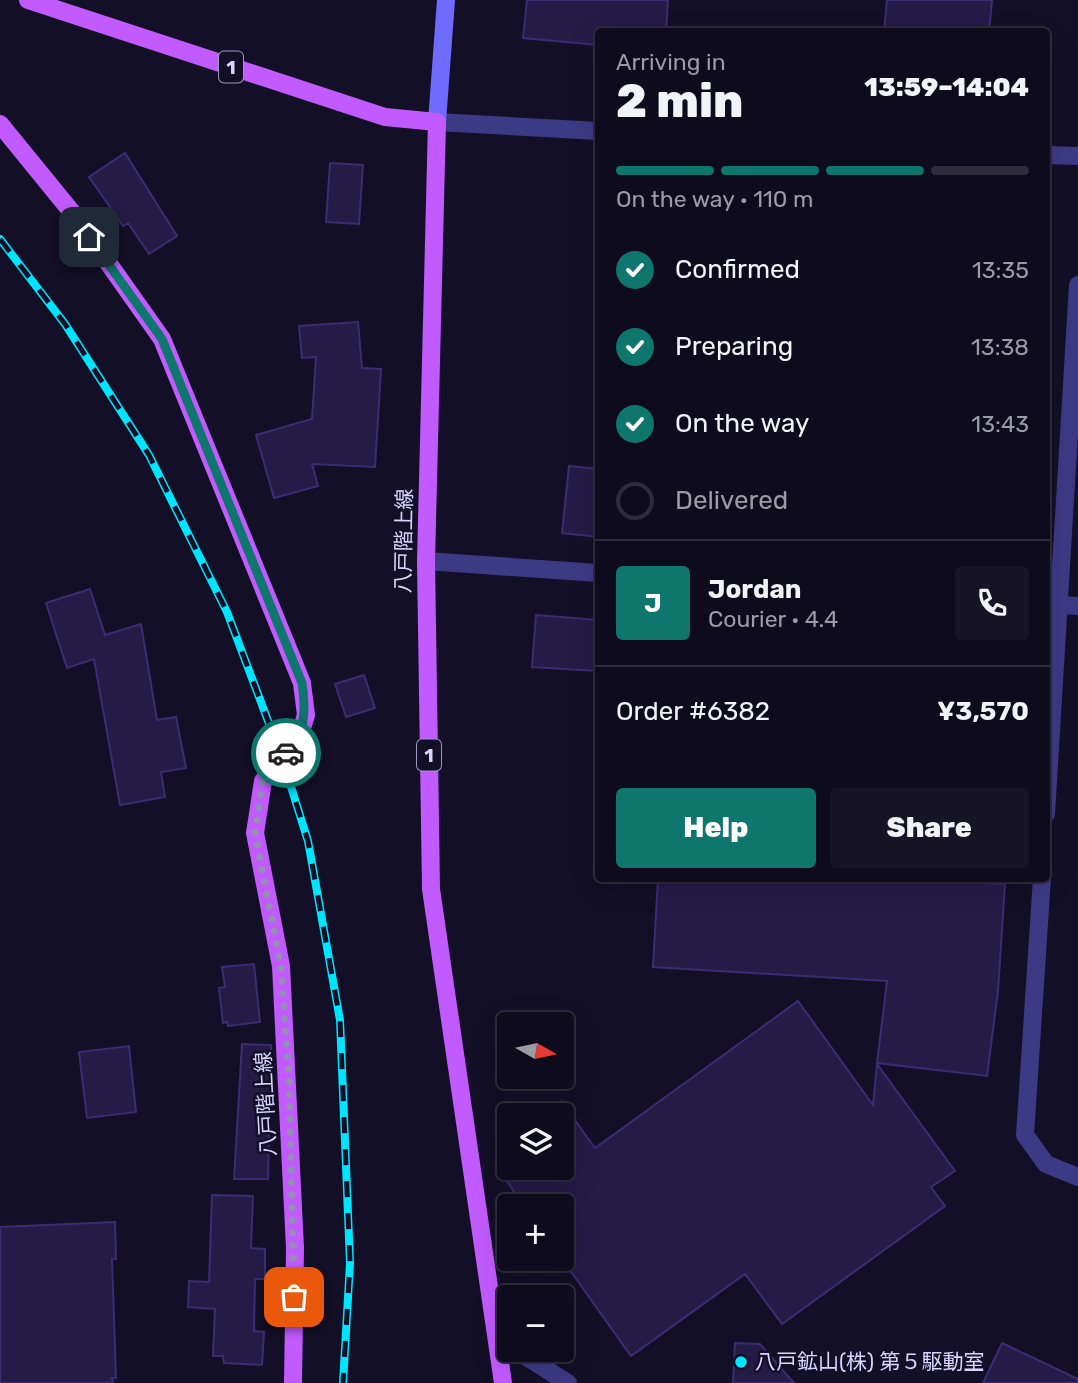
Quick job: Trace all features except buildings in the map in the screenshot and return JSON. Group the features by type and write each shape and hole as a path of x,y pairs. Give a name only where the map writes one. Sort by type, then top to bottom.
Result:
{"main road":[{"name":"1","path":"28,0 385,117 437,122"},
{"name":"八戸階上線","path":"437,122 426,561 431,889 497,1290"},
{"name":"八戸階上線","path":"0,124 75,216 162,339 302,683 306,715 301,731 263,781 255,833 282,979 295,1248 293,1383"},
{"name":"八戸階上線","path":"503,1383 505,1362"}],"street":[{"path":"446,0 437,122 595,131"},
{"path":"1050,155 1078,156"},
{"path":"1050,762 1062,605 1078,285"},
{"path":"426,561 595,573"},
{"path":"1042,882 1025,1135 1046,1164 1078,1177"},
{"path":"534,1362 568,1383"}],"railway":[{"path":"0,239 65,324 149,455 227,612 282,758 308,841 340,1020 350,1263 343,1383"}],"way so far":[{"path":"286,753 263,781 255,833 281,967 289,1079 295,1248 294,1297"}],"place":[{"name":"八戸鉱山(株) 第５駆動室","path":"741,1362"}],"route":[{"path":"89,237 162,339 302,683 306,715 301,731 286,753"}]}
